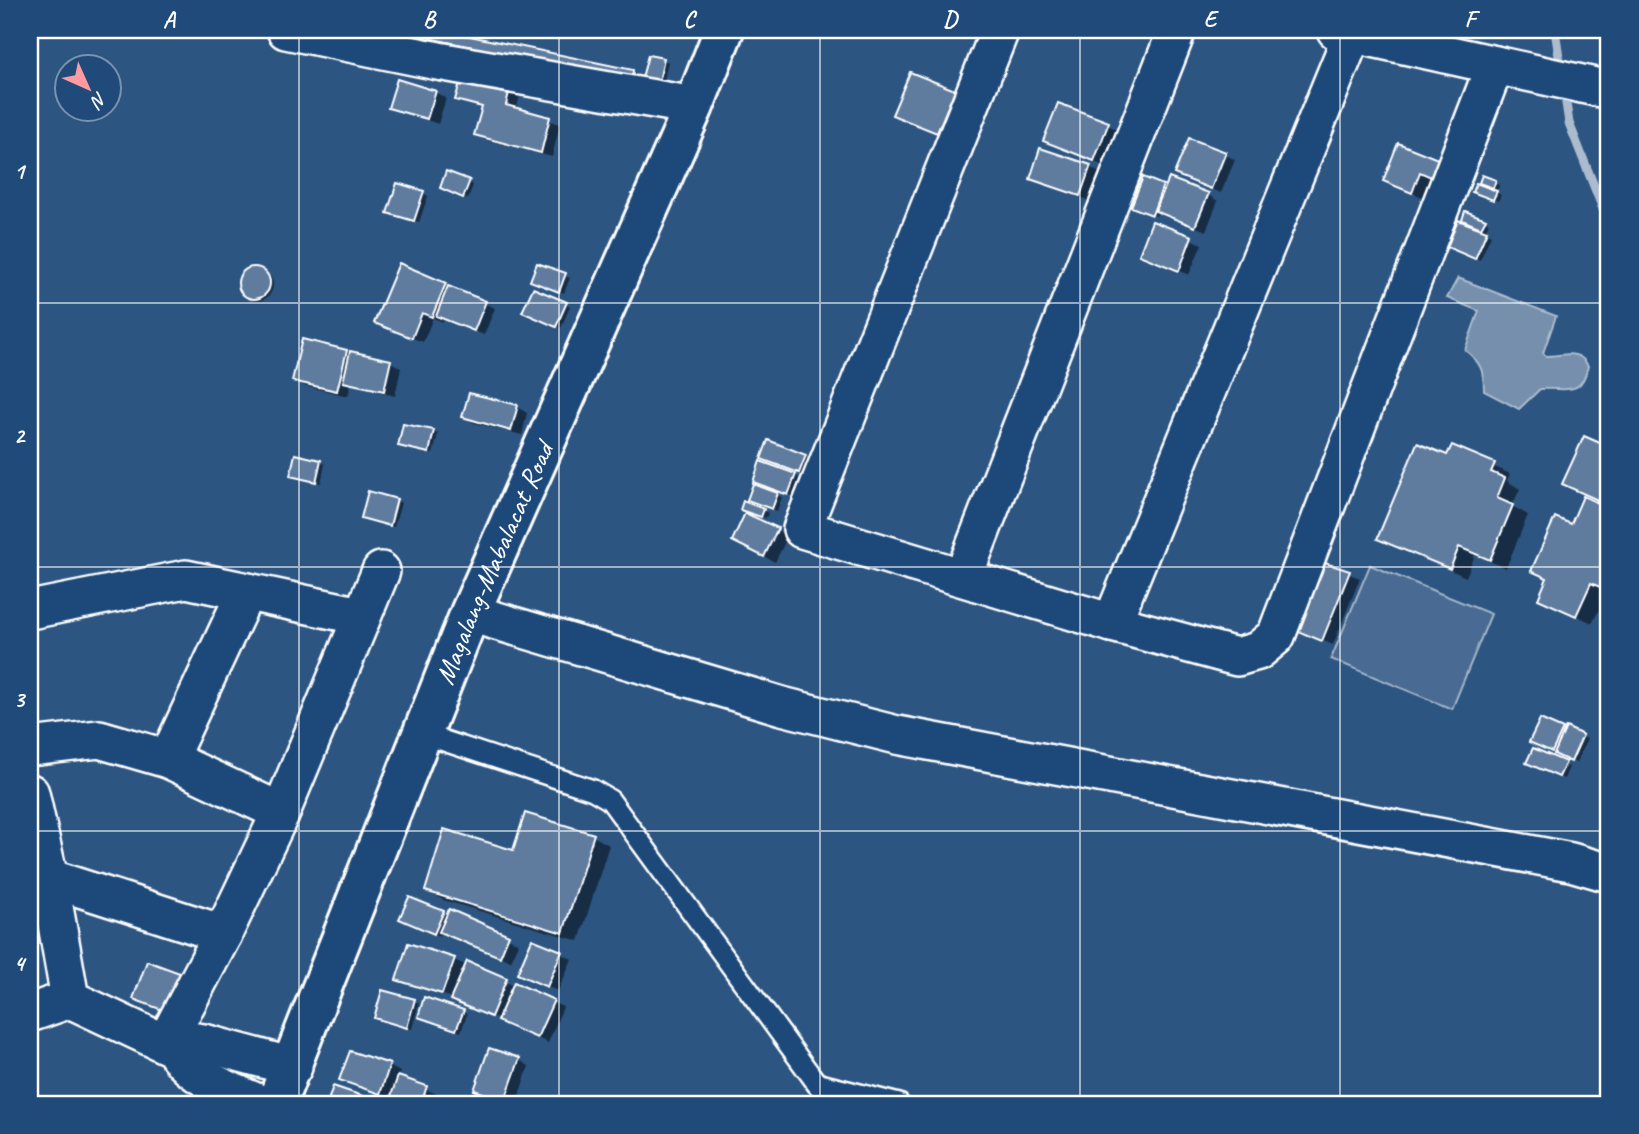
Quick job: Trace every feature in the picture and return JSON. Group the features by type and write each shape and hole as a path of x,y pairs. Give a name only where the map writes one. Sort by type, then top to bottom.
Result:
{"main road":[{"name":"Magalang-Mabalacat Road","path":"276,1104 293,1068 470,613 694,106 724,30"}],"street":[{"path":"286,30 438,61 694,106"},
{"path":"1000,30 802,529 1112,623 1237,657 1258,651 1276,636 1509,69"},
{"path":"963,577 1177,30"},
{"path":"1112,623 1347,31 1601,88"},
{"path":"169,1046 281,812 381,572"},
{"path":"30,610 186,579 361,616"},
{"path":"168,759 246,592"},
{"path":"470,613 769,702 897,735 1571,862 1609,873"},
{"path":"30,747 99,739 168,759 281,812"},
{"path":"30,793 39,880 70,999"},
{"path":"39,880 223,934"},
{"path":"30,1013 70,999 169,1046 181,1063 245,1098 246,1054"},
{"path":"169,1046 190,1041 293,1068"}],"lane":[{"path":"423,734 593,790 610,800 826,1096 823,1104"},
{"path":"816,1083 899,1104"}],"shaded area":[{"path":"1458,278 1556,316 1543,353 1546,356 1570,354 1584,360 1588,366 1581,383 1571,389 1540,389 1519,409 1484,391 1480,368 1465,350 1479,311 1447,298"},
{"path":"1370,565 1491,614 1452,709 1331,659"}],"building":[{"path":"389,30 441,30 633,70 632,80"},
{"path":"648,55 664,58 659,82 642,78"},
{"path":"910,72 955,90 937,133 892,115"},
{"path":"462,76 510,88 506,105 550,117 541,153 474,135 482,107 455,100"},
{"path":"397,79 436,91 427,119 388,108"},
{"path":"1058,103 1109,122 1094,161 1043,141"},
{"path":"1189,138 1226,152 1211,189 1174,174"},
{"path":"1398,143 1438,159 1431,177 1420,172 1412,193 1383,181"},
{"path":"1040,148 1091,165 1080,196 1030,179"},
{"path":"446,171 470,180 463,198 440,188"},
{"path":"1482,175 1496,180 1493,188 1479,183"},
{"path":"1143,177 1163,185 1152,215 1131,207"},
{"path":"1169,178 1209,193 1195,227 1155,211"},
{"path":"397,183 424,191 414,221 387,213"},
{"path":"1476,183 1497,191 1493,200 1472,192"},
{"path":"1465,211 1486,219 1481,228 1462,220"},
{"path":"1458,220 1487,231 1475,259 1447,247"},
{"path":"1152,221 1192,236 1179,271 1139,255"},
{"path":"399,263 446,283 432,317 422,313 412,338 374,323"},
{"path":"537,263 566,273 559,292 530,281"},
{"path":"254,267 266,271 270,283 266,295 254,299 242,295 238,283 242,271"},
{"path":"448,286 486,301 474,331 436,316"},
{"path":"533,288 567,302 556,327 522,312"},
{"path":"302,339 347,350 337,391 292,381"},
{"path":"350,351 391,360 384,391 343,382"},
{"path":"469,393 518,405 511,431 462,417"},
{"path":"403,424 434,430 429,453 398,446"},
{"path":"1584,436 1609,447 1609,485 1602,502 1562,484"},
{"path":"768,440 806,455 799,473 761,459"},
{"path":"1417,443 1447,455 1452,445 1495,463 1491,472 1505,478 1497,498 1513,505 1490,560 1459,547 1450,569 1377,539"},
{"path":"295,454 321,460 316,482 290,476"},
{"path":"760,461 796,474 788,495 753,482"},
{"path":"753,484 778,493 772,509 747,500"},
{"path":"368,491 397,499 390,526 361,518"},
{"path":"1583,496 1609,508 1609,591 1591,583 1576,616 1538,599 1547,578 1531,571 1555,517 1571,524"},
{"path":"743,501 764,509 761,517 740,510"},
{"path":"745,513 778,528 764,557 732,541"},
{"path":"1316,560 1350,571 1322,641 1290,628"},
{"path":"1540,719 1563,729 1552,752 1529,742"},
{"path":"1566,727 1583,735 1571,762 1554,754"},
{"path":"1533,748 1566,762 1559,777 1526,763"},
{"path":"525,813 594,834 563,933 425,891 444,829 513,850"},
{"path":"409,897 444,911 434,934 399,919"},
{"path":"449,909 509,935 500,957 439,932"},
{"path":"532,939 562,951 547,987 517,974"},
{"path":"408,943 455,958 442,994 396,980"},
{"path":"147,961 188,976 173,1014 133,999"},
{"path":"467,961 507,978 491,1017 450,1000"},
{"path":"514,982 554,1000 537,1038 497,1021"},
{"path":"382,990 415,999 407,1028 374,1018"},
{"path":"424,997 464,1010 456,1030 418,1017"},
{"path":"489,1048 520,1058 505,1100 474,1090"},
{"path":"350,1051 390,1064 380,1094 339,1080"},
{"path":"398,1076 427,1086 421,1104 388,1104"},
{"path":"333,1086 386,1104 327,1104"},
{"path":"146,1094 163,1101 162,1104 142,1104"}],"waterway":[{"path":"1555,30 1561,70"},
{"path":"1564,90 1569,123 1609,224"}]}
